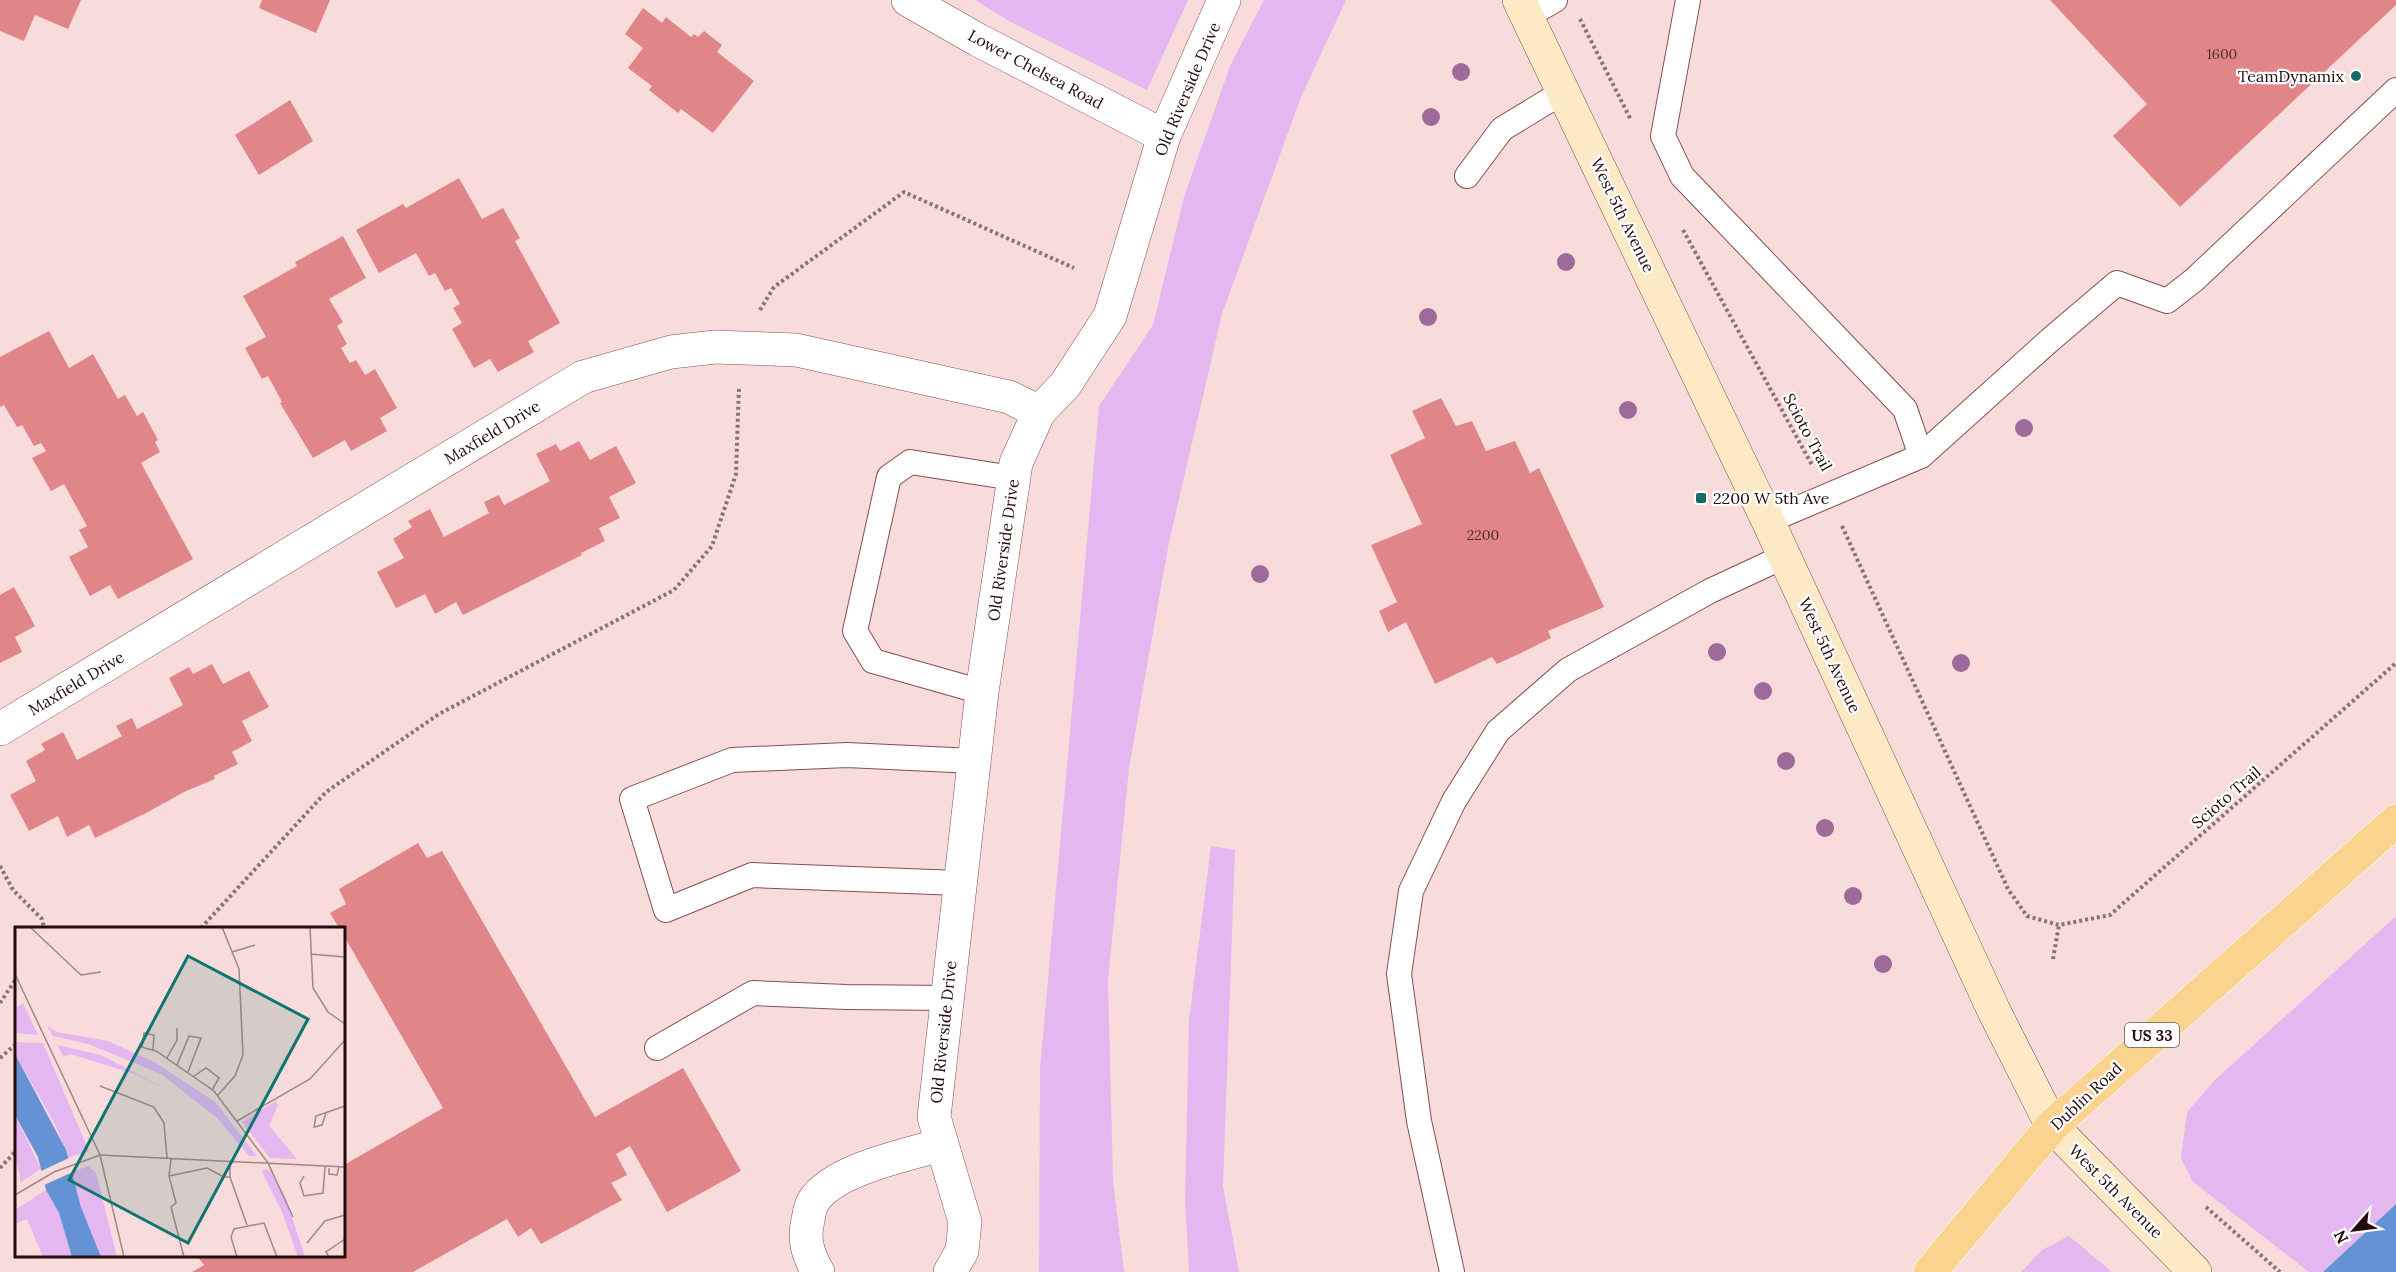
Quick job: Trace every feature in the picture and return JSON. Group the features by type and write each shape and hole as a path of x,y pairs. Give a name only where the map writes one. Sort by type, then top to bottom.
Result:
{"main road":[{"name":"West 5th Avenue","path":"1523,8 1785,556 1994,1011 2052,1126 2195,1272"},
{"name":"Dublin Road","path":"1930,1272 2052,1126 2396,821"}],"street":[{"name":"Lower Chelsea Road","path":"908,0 978,40 1164,136"},
{"name":"Old Riverside Drive","path":"950,1272 962,1251 965,1222 934,1117 982,692 1016,463 1039,412 1065,385 1110,316 1164,136 1224,0"},
{"name":"Maxfield Drive","path":"0,729 583,377 671,352 714,346 796,350 1009,397 1039,412"},
{"path":"818,1272 813,1264 804,1235 813,1202 834,1182 872,1164 941,1145"}],"lane":[{"path":"1523,8 1555,0"},
{"path":"1688,0 1663,136 1682,176 1905,409 1921,456"},
{"path":"1768,521 1921,456 2117,283 2167,301 2194,280 2396,90"},
{"path":"1467,176 1502,129 1563,92"},
{"path":"982,692 873,661 855,631 889,477 910,462 1014,478"},
{"path":"1452,1272 1419,1121 1399,974 1411,891 1454,801 1498,731 1568,670 1710,591 1785,556"},
{"path":"959,883 752,875 666,910 632,800 732,760 847,755 974,761"},
{"path":"657,1047 753,993 947,998"}],"path":[{"path":"1579,17 1634,127"},
{"path":"756,317 774,286 904,192 1074,268"},
{"name":"Scioto Trail","path":"1679,221 1694,253 1804,448 2008,889 2027,916 2059,925 2110,915 2396,663"},
{"path":"202,927 326,792 439,714 674,590 712,546 736,474 739,384"},
{"path":"0,866 13,890 42,919 44,927"},
{"path":"2053,959 2059,925"},
{"path":"0,1003 15,980"},
{"path":"0,1058 15,1045"},
{"path":"0,1168 15,1152"},
{"path":"2206,1207 2280,1272"}],"shaded area":[{"path":"975,0 1188,0 1147,90 1009,21"},
{"path":"1264,0 1346,0 1301,97 1222,314 1169,542 1129,768 1108,980 1113,1181 1124,1272 1039,1272 1040,1069 1099,406 1153,325 1184,197 1230,66"},
{"path":"1211,846 1235,850 1223,1186 1239,1272 1189,1272 1185,1199 1189,1020"},
{"path":"2396,916 2396,1204 2323,1272 2309,1272 2193,1182 2181,1159 2187,1112 2215,1080"},
{"path":"2069,1236 2112,1272 2021,1272 2042,1250"}],"water":[{"path":"2396,1204 2396,1272 2323,1272"}],"building":[{"path":"0,0 81,0 68,29 35,15 24,41 0,31"},
{"path":"262,0 330,0 316,33 259,8"},
{"path":"2050,0 2396,0 2396,5 2180,207 2113,136 2147,104"},
{"path":"643,8 662,23 666,17 691,37 694,34 698,37 704,31 722,45 717,52 754,81 713,133 681,109 678,113 649,90 652,86 628,68 643,48 625,34"},
{"path":"290,100 313,141 259,175 235,135"},
{"path":"459,178 482,219 503,208 520,238 515,241 560,323 528,341 534,352 498,372 490,359 474,368 452,329 462,323 453,308 460,304 451,288 445,291 435,273 429,276 416,253 379,273 356,230 403,204 406,208"},
{"path":"343,236 366,278 329,299 343,322 337,326 347,344 341,348 350,363 356,360 365,375 375,369 397,408 380,418 387,431 351,451 345,440 313,458 280,403 282,402 268,376 262,379 245,348 266,337 243,296 297,266 295,262"},
{"path":"49,331 69,368 93,354 118,399 125,395 137,416 143,412 158,440 155,442 160,452 141,463 193,559 118,599 110,585 90,596 69,557 88,547 79,530 87,526 64,484 51,491 32,458 46,451 41,443 34,446 22,425 17,427 4,405 0,407 0,357"},
{"path":"1441,398 1456,426 1472,421 1486,451 1515,441 1530,473 1539,468 1604,607 1548,631 1551,638 1497,664 1492,657 1435,684 1406,622 1388,632 1379,611 1397,602 1371,545 1422,524 1390,455 1425,438 1412,411"},
{"path":"579,441 590,460 616,446 636,483 609,497 620,518 599,528 605,541 463,615 456,602 435,614 425,594 396,608 377,572 404,558 393,539 412,527 408,521 430,509 444,537 489,513 484,502 499,495 504,505 550,481 536,454 556,444 560,451"},
{"path":"14,587 35,626 15,637 22,652 0,663 0,595"},
{"path":"212,664 223,684 249,671 269,707 242,721 252,741 232,752 238,764 214,776 215,779 186,791 95,838 89,825 67,837 58,816 29,831 10,795 36,781 26,761 45,750 41,744 63,732 77,760 122,736 116,726 132,718 137,729 183,705 169,678 189,667 193,674"},
{"path":"418,843 427,858 442,851 595,1117 683,1068 741,1171 667,1212 630,1146 616,1154 627,1175 611,1183 622,1200 541,1244 531,1228 518,1237 507,1219 413,1272 192,1272 204,1265 198,1257 345,1257 345,1164 443,1108 345,938 345,927 338,927 330,913 346,904 339,889"}],"place":[{"name":"TeamDynamix","path":"2356,76"},
{"name":"2200 W 5th Ave","path":"1701,498"}]}
